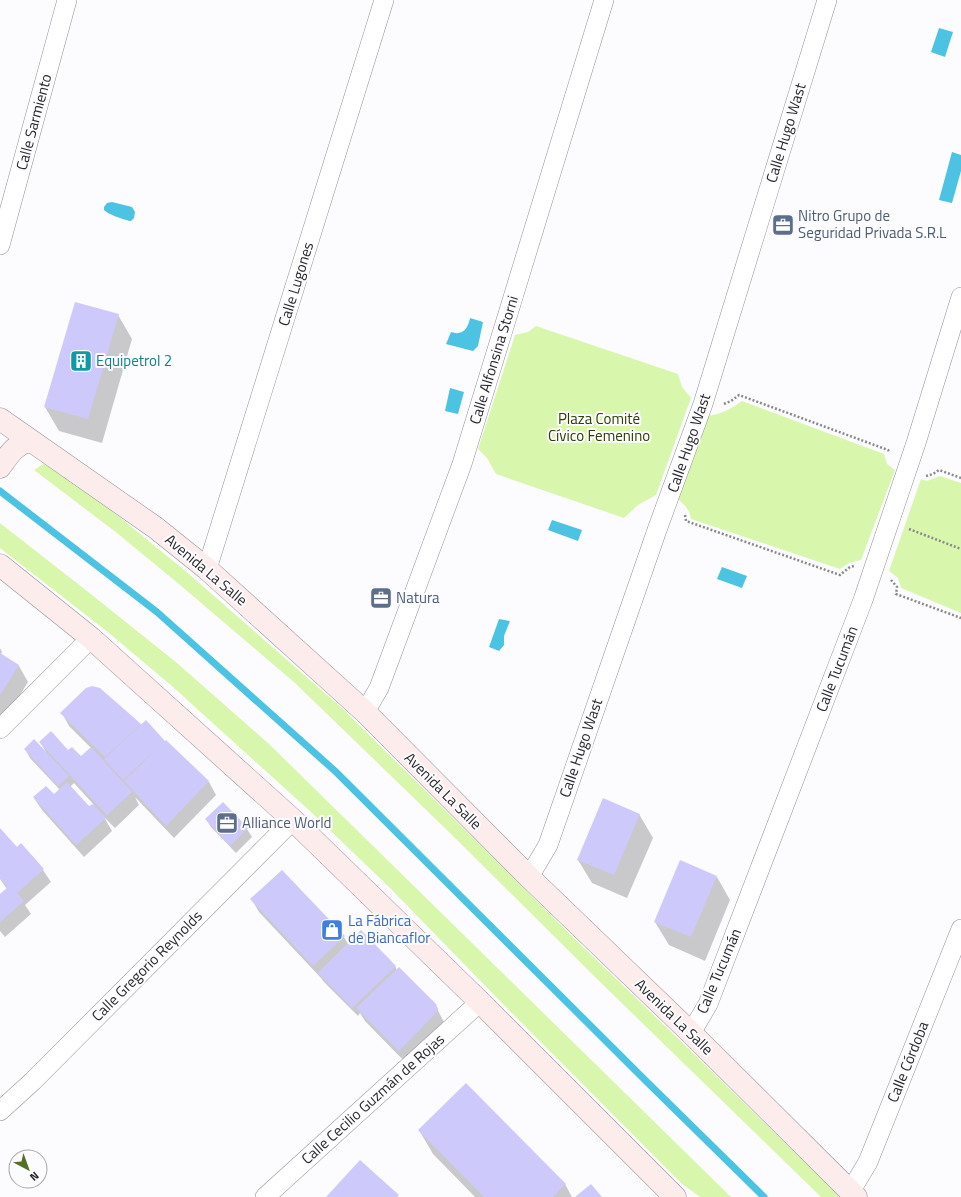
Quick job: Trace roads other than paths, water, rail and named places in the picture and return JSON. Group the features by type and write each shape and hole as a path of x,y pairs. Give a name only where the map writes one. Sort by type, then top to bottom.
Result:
{"main road":[{"name":"Avenida La Salle","path":"6,423 13,453 156,528 207,569 365,712 529,877 691,1033 853,1194"},
{"path":"0,565 91,638 293,820 480,1002 675,1197"}],"street":[{"name":"Calle Sarmiento","path":"0,245 68,0"},
{"name":"Calle Lugones","path":"207,569 384,0"},
{"name":"Calle Alfonsina Storni","path":"365,712 379,688 462,464 604,0"},
{"name":"Calle Hugo Wast","path":"529,877 548,846 702,404 827,0"},
{"name":"Calle Tucumán","path":"691,1033 708,1004 863,600 890,521 961,297"},
{"path":"0,729 91,638"},
{"name":"Calle Gregorio Reynolds","path":"0,1111 38,1076 293,820"},
{"name":"Calle Córdoba","path":"853,1194 868,1162 961,929"},
{"name":"Calle Cecilio Guzmán de Rojas","path":"265,1197 480,1002"}],"water":[{"path":"939,28 953,32 945,57 931,52"},
{"path":"952,152 961,155 961,171 952,203 939,200"},
{"path":"112,202 132,207 135,212 134,218 129,221 106,212 104,207 107,203"},
{"path":"470,318 483,322 478,346 473,351 446,344 451,332 458,333 464,331"},
{"path":"450,388 464,392 458,414 445,411"},
{"path":"552,520 582,530 578,541 548,530"},
{"path":"722,567 747,576 742,588 717,579"},
{"path":"499,619 510,621 504,636 504,645 499,651 489,647"}],"waterway":[{"path":"0,491 157,612 335,771 764,1197"}],"place":[{"name":"Nitro Grupo de Seguridad Privada S.R.L","path":"783,225"},
{"name":"Equipetrol 2","path":"81,361"},
{"name":"Natura","path":"381,598"},
{"name":"Alliance World","path":"227,823"},
{"name":"La Fábrica de Biancaflor","path":"332,930"}],"park label":[{"name":"Plaza Comité Cívico Femenino","path":"599,428"}]}
